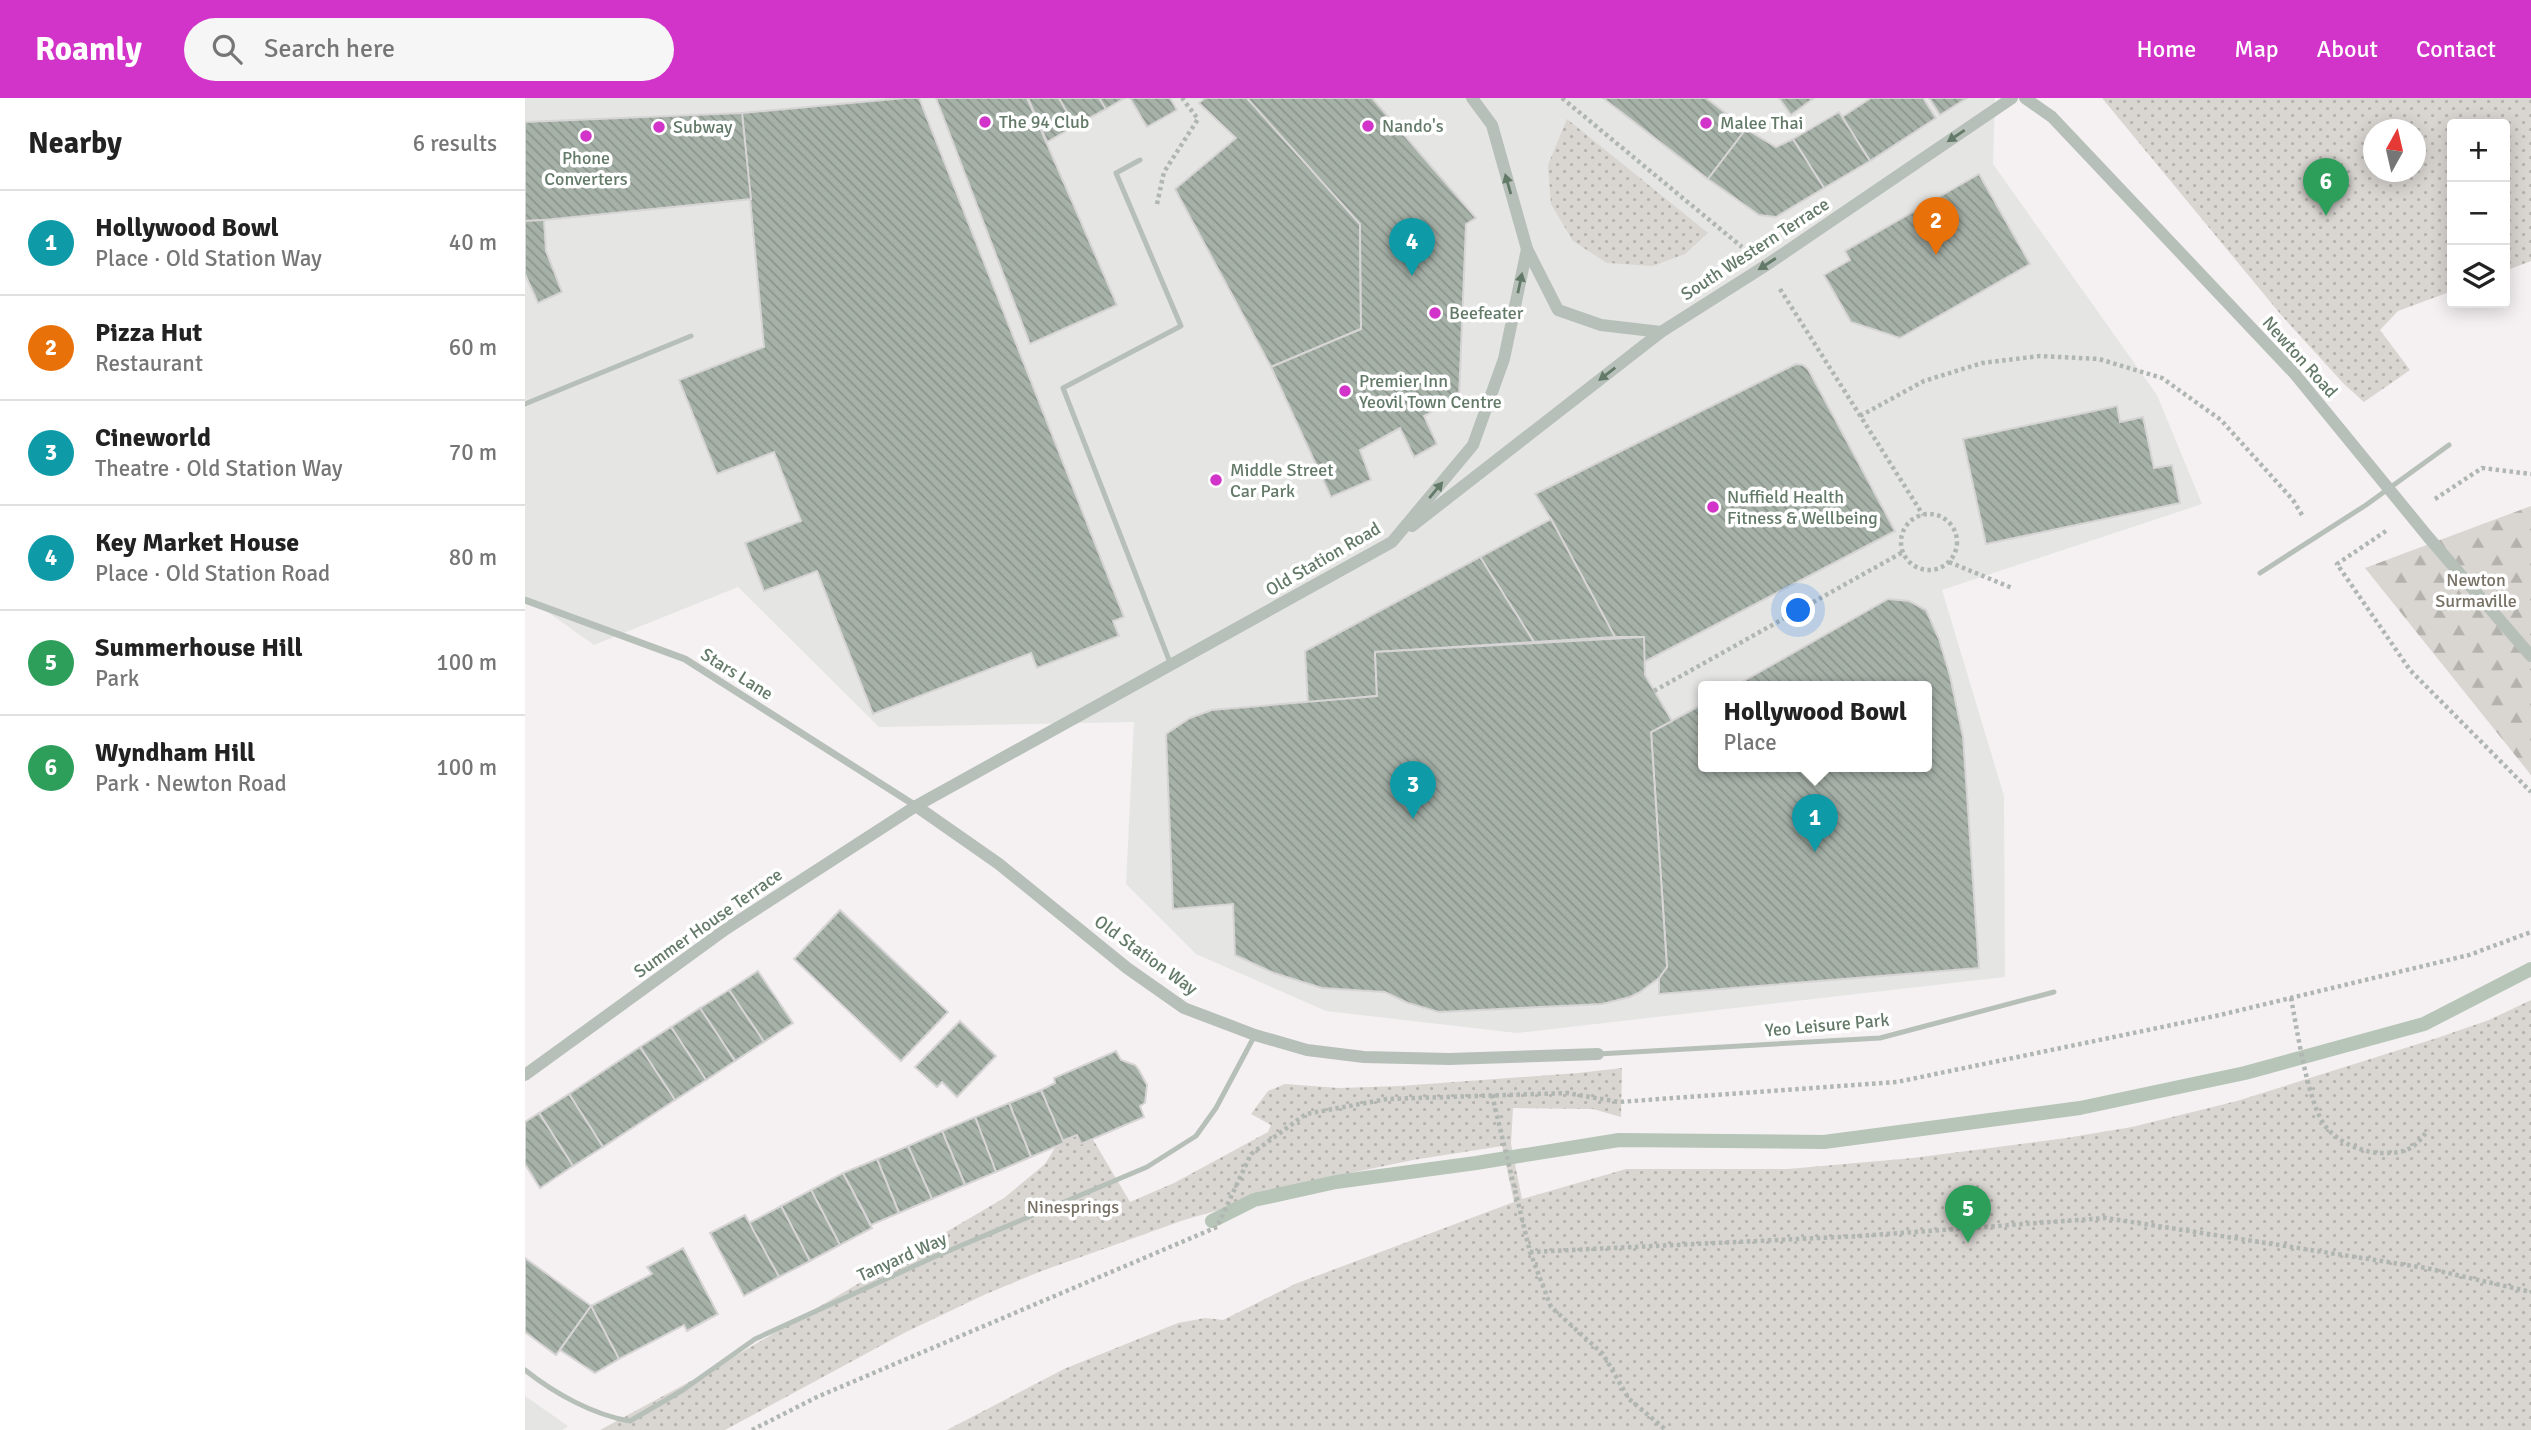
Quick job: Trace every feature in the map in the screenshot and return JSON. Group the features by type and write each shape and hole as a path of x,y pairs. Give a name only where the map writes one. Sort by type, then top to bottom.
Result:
{"street":[{"name":"Old Station Road","path":"916,806 1392,542 1473,445 1504,359 1527,249 1492,125 1472,98"},
{"name":"South Western Terrace","path":"1392,542 1661,332 1765,266 2012,98"},
{"name":"Newton Road","path":"2025,98 2052,117 2294,373 2428,538 2531,656"},
{"path":"1527,249 1557,310 1601,325 1661,332"},
{"name":"Stars Lane","path":"525,600 685,659 916,806"},
{"name":"Old Station Way","path":"916,806 999,864 1127,968 1184,1008 1255,1035 1307,1050 1364,1057 1450,1059 1598,1054"},
{"name":"Summer House Terrace","path":"525,1075 726,929 916,806"}],"lane":[{"path":"1140,160 1116,173 1181,326 1063,388 1171,665"},
{"path":"525,404 691,336"},
{"path":"2260,573 2366,505 2449,445"},
{"name":"Yeo Leisure Park","path":"1598,1054 1880,1038 2054,992"},
{"name":"Tanyard Way","path":"525,1370 543,1384 609,1418 629,1421 683,1390 755,1339 934,1257 1147,1167 1196,1136 1216,1108 1255,1035"}],"path":[{"path":"1148,249 1164,172 1198,119 1182,98"},
{"path":"1562,98 1765,266 1923,515"},
{"path":"1860,416 1924,381 1982,363 2041,356 2099,359 2162,378 2221,421 2293,500 2410,670 2531,792"},
{"path":"2426,505 2481,468 2531,474"},
{"path":"1923,515 1942,517 1955,529 1957,546 1949,562 1933,570 1915,566 1903,552 1901,542 1903,533 1914,518 1923,515"},
{"path":"2337,564 2393,527"},
{"path":"1654,691 1903,552"},
{"path":"1949,562 2013,588"},
{"path":"2291,998 2312,1093 2325,1126 2341,1141 2372,1153 2399,1153 2417,1146 2428,1130"},
{"path":"1492,1096 1530,1252 1551,1307 1603,1354 1629,1399 1667,1430"},
{"path":"752,1430 817,1397 1217,1227 1251,1154 1306,1114"},
{"path":"1530,1252 1860,1236 2106,1217 2426,1268 2531,1292"}],"shaded area":[{"path":"525,98 1995,98 1993,164 2157,395 2202,504 1942,590 2004,796 2005,977 1517,1033 1326,1011 1196,954 1126,884 1134,722 879,727 738,587 594,645 525,596"},
{"path":"525,1396 568,1426 562,1430 525,1430"}],"green space":[{"path":"2102,98 2531,98 2531,261 2510,269 2510,119 2447,119 2447,293 2398,311 2380,330 2410,370 2364,402 2282,316"},
{"path":"1567,119 1708,233 1685,254 1653,266 1607,263 1573,241 1551,204 1548,165"},
{"name":"Newton Surmaville","path":"2531,506 2531,775 2365,568"},
{"name":"Ninesprings","path":"2531,1000 2531,1430 947,1430 1064,1369 1178,1323 1205,1318 1223,1320 1295,1284 1514,1202 1502,1146 1341,1175 1184,1220 1039,1272 906,1332 725,1430 600,1430 713,1369 1004,1198 1045,1164 1067,1128 1079,1116 1130,1202 1174,1183 1268,1132 1271,1125 1251,1114 1268,1091 1285,1084 1339,1088 1400,1086 1622,1068 1621,1117 1593,1109 1513,1108 1511,1144 1522,1199 1626,1169 1788,1169 1913,1158 2132,1127 2237,1101 2437,1038 2489,1020"}],"building":[{"path":"919,98 1124,617 1113,621 1119,636 1037,668 1031,653 873,714 817,571 764,591 745,543 801,521 774,452 717,474 679,380 764,347 742,113"},
{"path":"936,98 1027,98 1117,305 1030,344"},
{"path":"1028,98 1059,98 1075,126 1047,142"},
{"path":"1059,98 1100,98 1106,109 1075,126"},
{"path":"1099,98 1125,98 1106,109"},
{"path":"1130,98 1170,98 1177,110 1147,127"},
{"path":"1205,98 1247,98 1360,224 1361,329 1271,367 1175,189 1236,138 1199,103"},
{"path":"1247,98 1372,98 1476,218 1466,224 1459,397 1424,416 1437,444 1414,457 1400,428 1360,450 1371,480 1331,497 1271,367 1361,329 1360,224"},
{"path":"1603,98 1706,98 1746,129 1708,179"},
{"path":"1779,98 1814,98 1791,115"},
{"path":"1871,98 1923,98 1936,118 1870,161 1842,117"},
{"path":"1929,98 1967,98 1940,115"},
{"path":"1839,112 1870,161 1824,188 1793,139"},
{"path":"742,113 751,199 525,221 525,122"},
{"path":"1746,129 1776,147 1793,139 1824,188 1776,217 1759,215 1708,179"},
{"path":"1979,174 2030,264 1900,338 1851,322 1824,275 1850,260 1845,251"},
{"path":"544,220 546,251 562,292 538,303 525,274 525,221"},
{"name":"Nuffield Health Fitness & Wellbeing","path":"1796,364 1808,369 1895,531 1644,662 1644,637 1615,637 1535,494"},
{"path":"2117,406 2120,422 2143,417 2154,468 2172,465 2180,503 1986,544 1963,439"},
{"path":"1551,519 1615,637 1534,642 1480,557"},
{"path":"1480,557 1534,642 1375,652 1377,696 1308,703 1305,651"},
{"path":"1888,599 1909,601 1926,610 1939,639 1950,676 1963,737 1979,968 1659,994 1659,978 1667,967 1651,732 1698,707 1698,772 1932,772 1932,681 1744,681"},
{"path":"1644,637 1645,675 1672,721 1651,732 1667,967 1659,978 1640,992 1602,1004 1439,1012 1408,1003 1385,992 1322,988 1274,973 1235,955 1233,904 1173,909 1166,734 1190,718 1212,710 1377,696 1375,652"},
{"path":"840,910 948,1012 901,1061 794,959"},
{"path":"758,971 793,1023 764,1042 729,990"},
{"path":"729,990 764,1042 735,1061 700,1008"},
{"path":"700,1008 735,1061 706,1080 671,1027"},
{"path":"960,1021 996,1056 957,1097 942,1082 937,1087 915,1067"},
{"path":"671,1027 706,1080 675,1100 640,1047"},
{"path":"640,1047 675,1100 603,1147 569,1094"},
{"path":"1116,1051 1121,1060 1135,1065 1147,1085 1145,1103 1140,1106 1144,1117 1081,1144 1077,1135 1062,1141 1041,1090 1055,1083 1054,1078"},
{"path":"1041,1090 1064,1143 1031,1157 1009,1103"},
{"path":"569,1094 603,1147 573,1166 539,1113"},
{"path":"1009,1103 1031,1157 996,1172 975,1117"},
{"path":"539,1113 573,1166 540,1188 525,1164 525,1122"},
{"path":"975,1117 996,1172 965,1185 942,1131"},
{"path":"942,1131 965,1185 932,1199 908,1146"},
{"path":"908,1146 932,1199 899,1213 877,1159"},
{"path":"877,1159 899,1213 871,1225 843,1173"},
{"path":"843,1173 872,1228 840,1245 811,1190"},
{"path":"811,1190 840,1245 810,1261 781,1206"},
{"path":"781,1206 810,1261 779,1277 749,1223"},
{"path":"745,1215 779,1277 744,1296 710,1233"},
{"path":"683,1248 718,1314 687,1331 684,1325 619,1359 591,1306 652,1274 647,1267"},
{"path":"525,1258 591,1306 556,1355 525,1332"},
{"path":"591,1306 619,1359 595,1373 560,1350"}],"waterway":[{"path":"1212,1221 1254,1200 1336,1182 1619,1140 1824,1142 2080,1108 2245,1073 2424,1024 2531,969"}],"place":[{"name":"The 94 Club","path":"985,122"},
{"name":"Malee Thai","path":"1706,123"},
{"name":"Nando's","path":"1368,126"},
{"name":"Subway","path":"659,127"},
{"name":"Phone Converters","path":"586,136"},
{"name":"Wyndham Hill","path":"2326,216"},
{"name":"Pizza Hut","path":"1936,255"},
{"name":"Key Market House","path":"1412,276"},
{"name":"Beefeater","path":"1435,313"},
{"name":"Premier Inn Yeovil Town Centre","path":"1345,391"},
{"name":"Middle Street Car Park","path":"1216,480"},
{"name":"Nuffield Health Fitness & Wellbeing","path":"1713,507"},
{"name":"Cineworld","path":"1413,819"},
{"name":"Hollywood Bowl","path":"1815,852"},
{"name":"Summerhouse Hill","path":"1968,1243"}]}
